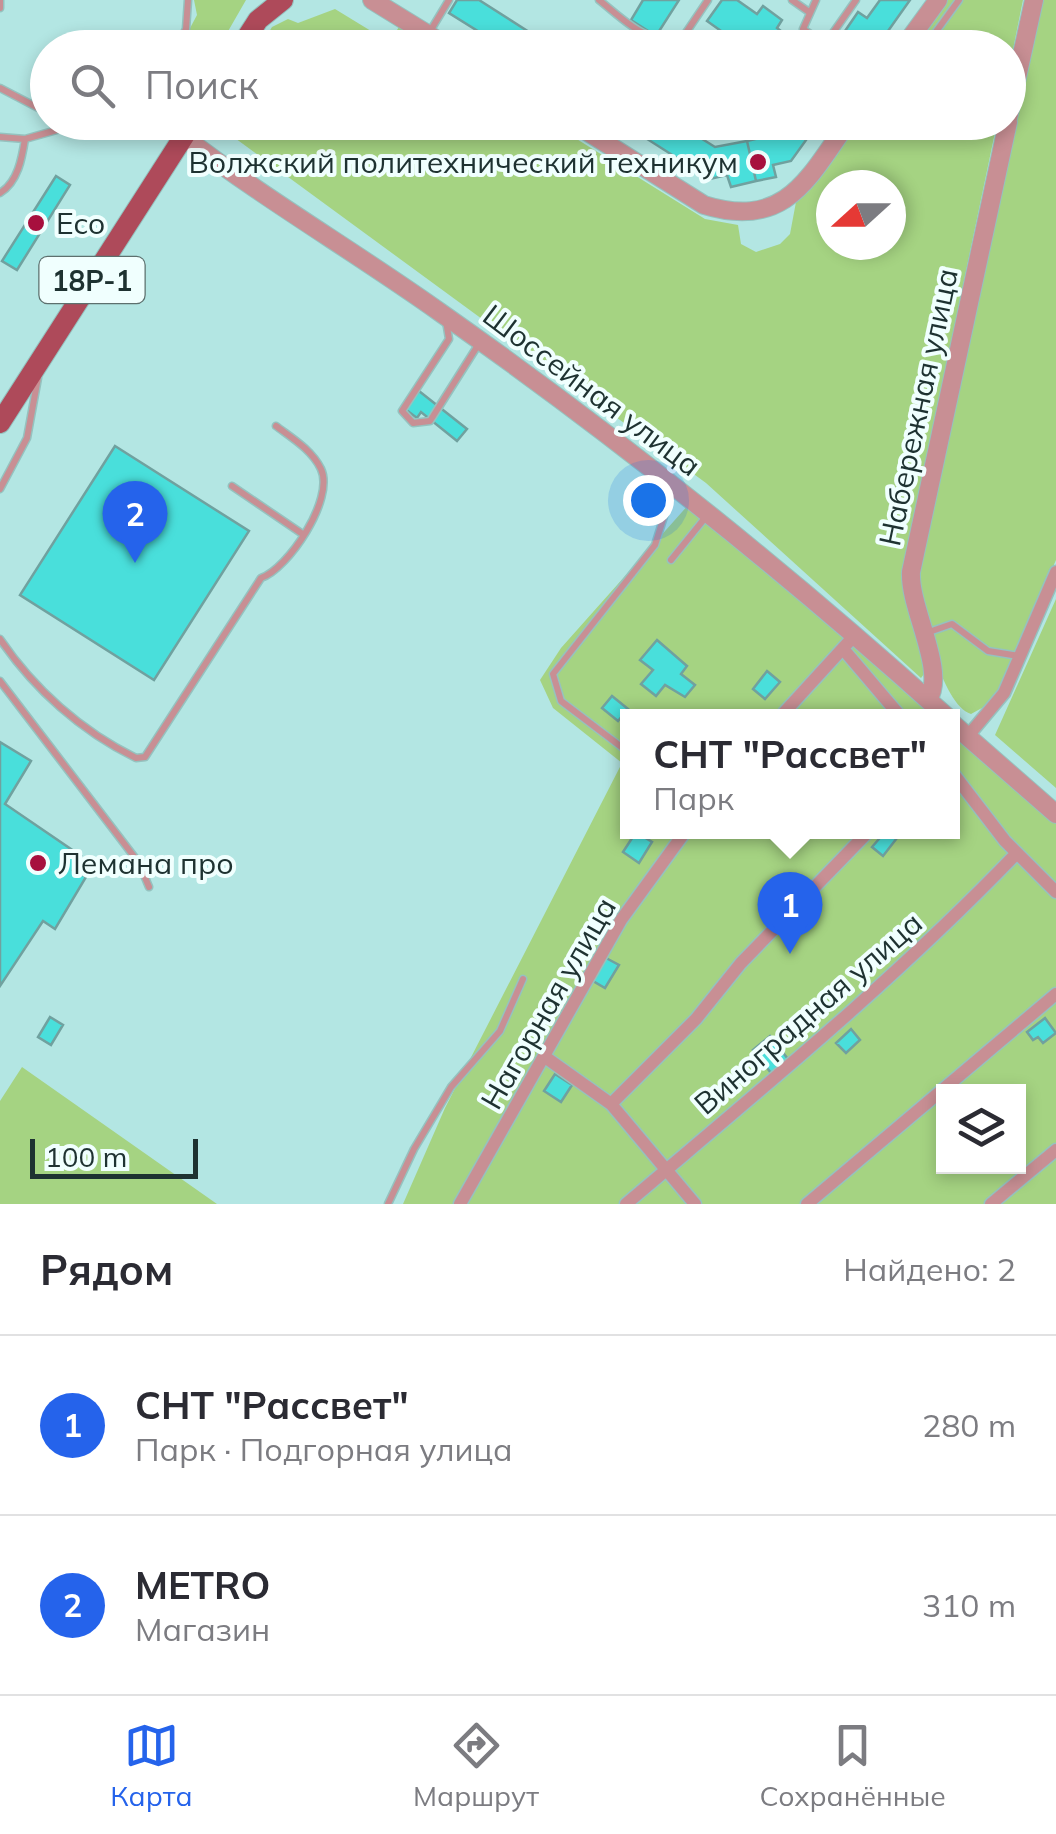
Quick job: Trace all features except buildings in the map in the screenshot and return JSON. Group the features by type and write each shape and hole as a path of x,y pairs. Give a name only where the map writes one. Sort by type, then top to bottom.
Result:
{"main road":[{"path":"248,30 259,7 286,0"},
{"name":"18Р-1","path":"0,423 182,140"}],"street":[{"path":"362,0 380,5 421,30"},
{"path":"916,30 938,0"},
{"name":"Набережная улица","path":"1026,37 1034,0"},
{"name":"Шоссейная улица","path":"202,140 674,485 850,643 938,709"},
{"path":"604,140 704,205 726,212 786,202 799,192 835,140"},
{"name":"Набережная улица","path":"928,700 934,679 911,572 1004,140"},
{"path":"968,736 1004,693 1056,572"},
{"path":"787,709 828,661 850,643 895,709"},
{"path":"960,730 1056,814"},
{"path":"960,782 1016,853 1056,892"},
{"name":"Нагорная улица","path":"460,1204 621,920 680,839"},
{"path":"611,1104 696,1019 741,962 861,839"},
{"name":"Виноградная улица","path":"626,1204 802,1056 966,906 1016,853"},
{"path":"807,1204 1056,994"},
{"path":"545,1058 611,1104 696,1204"},
{"path":"991,1204 1056,1150"}],"lane":[{"path":"0,0 0,8"},
{"path":"185,30 188,0"},
{"path":"430,30 449,0"},
{"path":"599,0 638,30"},
{"path":"688,30 708,0"},
{"path":"792,0 809,12"},
{"path":"804,30 816,0"},
{"path":"836,30 856,0"},
{"path":"938,30 959,0"},
{"path":"0,88 30,104"},
{"path":"0,137 30,136"},
{"path":"0,192 7,188 22,162 25,138"},
{"path":"444,315 448,339 405,406 404,416 408,420 430,421 480,342"},
{"path":"0,489 27,438 42,357"},
{"path":"0,639 26,678 90,730 136,758 145,756 260,578 276,574 304,535 321,498 324,476 312,454 276,426"},
{"path":"620,746 561,702 553,674 655,545 674,485"},
{"path":"232,486 304,535"},
{"path":"671,560 709,513"},
{"path":"922,634 952,624 988,650 1019,656"},
{"path":"0,681 140,863 149,887"},
{"path":"388,1204 451,1087 500,1031 524,979"}],"green space":[{"path":"194,0 246,0 229,30 189,30 197,15"},
{"path":"945,0 1023,0 1017,30 924,30"},
{"path":"1041,0 1056,0 1056,560 991,703 971,714 960,707 942,676 917,582 1011,140 1026,140 1026,70"},
{"path":"335,9 369,30 270,30 288,19 298,23"},
{"path":"238,140 578,140 705,219 738,225 741,244 756,252 780,244 790,234 796,202 816,176 816,260 906,260 906,170 820,170 843,140 993,140 903,572 927,670 921,678 706,483"},
{"path":"690,503 933,709 620,709 620,761 553,708 540,680 561,648"},
{"path":"1056,599 1056,788 995,735"},
{"path":"960,732 1056,817 1056,1204 403,1204 445,1108 620,767 620,839 960,839"},
{"path":"22,1067 217,1204 0,1204 0,1101"}],"place":[{"name":"Волжский политехнический техникум","path":"758,162"},
{"name":"Eco","path":"36,223"},
{"name":"METRO","path":"135,563"},
{"name":"Лемана про","path":"38,863"},
{"name":"СНТ \"Рассвет\"","path":"790,954"}]}
